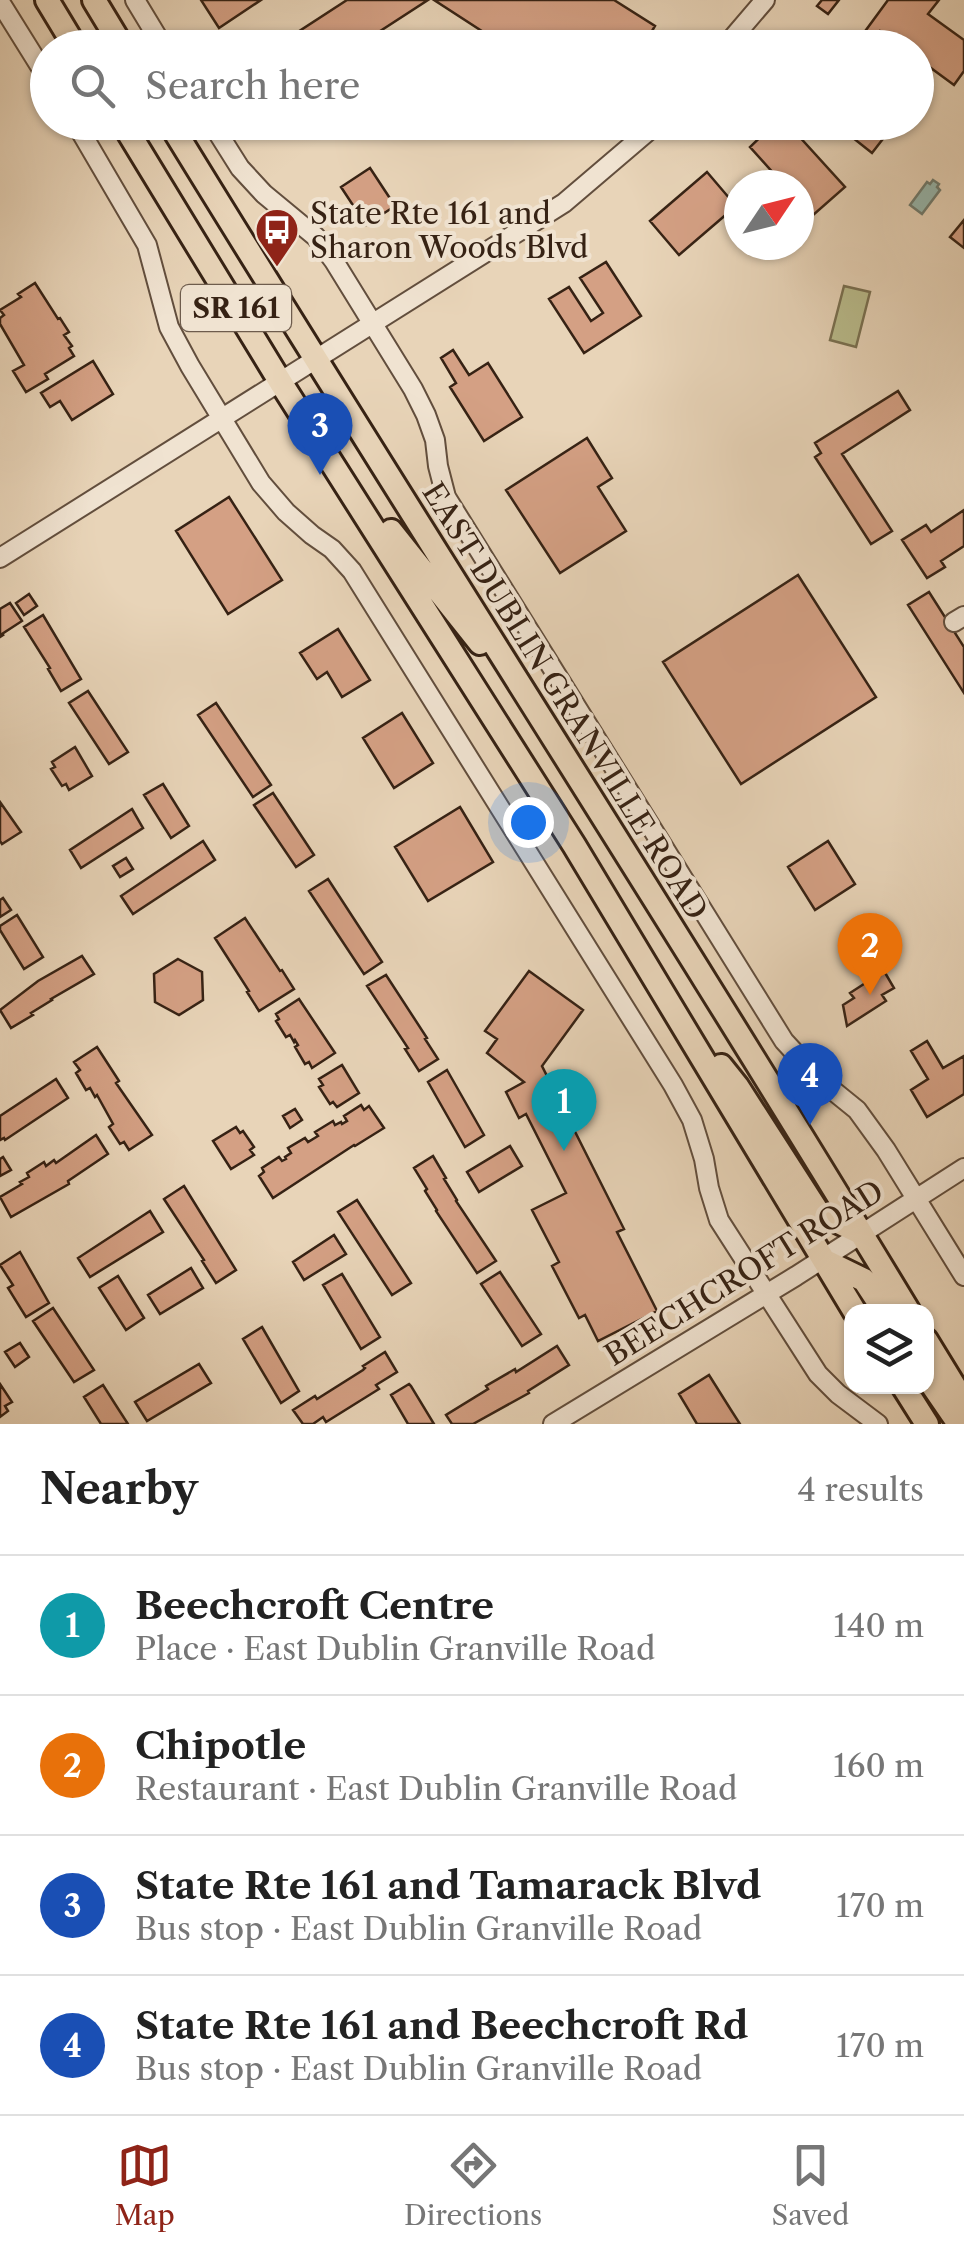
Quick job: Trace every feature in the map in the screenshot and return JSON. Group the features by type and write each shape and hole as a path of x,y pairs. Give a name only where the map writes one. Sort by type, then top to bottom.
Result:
{"main road":[{"path":"47,0 65,30"},
{"path":"94,0 112,30"},
{"name":"SR 161","path":"133,140 281,383 574,844 850,1304"},
{"name":"EAST DUBLIN GRANVILLE ROAD","path":"180,140 904,1304"},
{"path":"281,383 319,414 388,528 536,711"},
{"path":"660,988 737,1086 818,1212 862,1234"},
{"path":"822,1260 864,1280 879,1304"},
{"path":"934,1353 964,1402"},
{"path":"934,1388 958,1424"},
{"path":"908,1394 927,1424"}],"street":[{"path":"135,0 153,30"},
{"path":"740,30 766,0"},
{"path":"0,2 30,50"},
{"path":"85,140 147,245 169,327 262,483 286,512 332,549 352,572 692,1120 719,1220 818,1374 878,1424"},
{"name":"EAST DUBLIN GRANVILLE ROAD","path":"222,140 240,168 264,194 316,237 334,261 426,415 446,496 760,1003 784,1041 820,1080 857,1110 964,1276"},
{"path":"0,558 564,203 638,140"},
{"name":"BEECHCROFT ROAD","path":"553,1424 822,1260 964,1168"}],"green space":[{"path":"844,286 870,292 856,347 830,340"}],"water":[{"path":"933,180 940,190 922,214 910,205 927,182"}],"building":[{"path":"201,0 261,0 219,28"},
{"path":"347,0 428,0 382,30 301,30"},
{"path":"434,0 614,0 655,26 653,30 480,30"},
{"path":"822,0 839,0 828,14 817,6"},
{"path":"888,0 939,0 928,14 964,40 964,71 954,85 934,70 934,30 866,30"},
{"path":"757,140 802,140 845,187 814,214 814,170 771,170 750,147"},
{"path":"856,140 882,140 872,153"},
{"path":"370,168 395,206 366,225 341,187"},
{"path":"707,172 724,192 724,216 679,255 650,221"},
{"path":"964,220 964,248 950,237"},
{"path":"606,262 641,316 584,353 549,299 569,287 591,321 603,313 580,278"},
{"path":"35,283 69,332 64,335 74,356 26,392 13,371 24,365 0,324 4,315 0,310"},
{"path":"453,350 469,375 488,363 522,417 484,441 450,387 456,383 441,358"},
{"path":"93,361 113,394 72,420 60,401 50,407 41,393"},
{"path":"898,391 910,410 842,454 892,531 871,544 815,457 821,453 815,443"},
{"path":"587,438 612,478 598,487 626,531 560,573 506,490"},
{"path":"229,497 282,580 228,614 176,531"},
{"path":"964,510 964,546 941,561 945,567 927,578 902,540 926,525 931,532"},
{"path":"798,575 876,697 741,784 663,662"},
{"path":"929,592 964,647 964,693 908,605"},
{"path":"29,594 37,606 24,615 16,603"},
{"path":"10,603 22,621 0,637 0,609"},
{"path":"43,615 81,679 61,691 24,627"},
{"path":"338,629 370,680 342,697 327,672 317,679 300,653"},
{"path":"88,691 128,752 109,764 69,703"},
{"path":"216,703 271,785 253,797 198,715"},
{"path":"402,713 433,763 394,788 363,738"},
{"path":"75,747 92,776 69,790 51,769 55,767 52,762"},
{"path":"163,784 189,826 171,838 144,795"},
{"path":"273,793 314,855 296,867 254,805"},
{"path":"0,802 21,832 2,844 0,841"},
{"path":"460,807 493,862 428,901 395,847"},
{"path":"132,809 143,828 81,868 70,850"},
{"path":"203,841 215,860 133,914 121,896"},
{"path":"828,841 855,884 815,910 788,867"},
{"path":"126,858 133,869 120,877 113,866"},
{"path":"328,879 382,962 364,974 309,891"},
{"path":"3,898 11,910 0,917 0,900"},
{"path":"17,915 43,957 24,969 0,930"},
{"path":"245,918 294,989 259,1011 215,938"},
{"path":"82,956 94,974 11,1028 0,1010 38,981"},
{"path":"178,959 202,972 203,1000 179,1015 155,1002 154,974"},
{"path":"529,971 583,1010 542,1066 624,1229 617,1232 657,1311 598,1341 585,1315 579,1318 552,1266 559,1262 532,1210 566,1193 526,1114 519,1118 506,1092 524,1082 487,1053 497,1039 485,1031"},
{"path":"884,971 894,988 882,995 886,1001 847,1026 843,1005 854,998 850,993"},
{"path":"386,975 438,1059 419,1071 367,986"},
{"path":"299,999 335,1053 312,1068 309,1062 305,1064 295,1040 290,1035 286,1037 276,1021 276,1014"},
{"path":"927,1041 943,1068 964,1056 964,1094 927,1117 911,1090 928,1079 911,1051"},
{"path":"97,1047 152,1135 129,1150 109,1127 113,1124 97,1095 90,1088 86,1090 76,1073 80,1070 74,1062"},
{"path":"342,1065 359,1093 337,1107 333,1102 330,1104 319,1087 323,1085 319,1079"},
{"path":"447,1070 484,1135 465,1147 428,1082"},
{"path":"56,1079 68,1098 0,1140 0,1116"},
{"path":"361,1105 364,1110 369,1106 384,1128 273,1198 259,1176 264,1172 262,1168 279,1157 282,1161 286,1159 291,1153 288,1148 318,1136 315,1132 333,1121 335,1125 347,1121 344,1116"},
{"path":"295,1109 302,1120 290,1128 283,1116"},
{"path":"236,1127 254,1147 250,1150 254,1155 231,1169 213,1141"},
{"path":"96,1135 108,1154 69,1184 11,1217 0,1197 22,1184 29,1177 27,1173 44,1162 46,1166 54,1160 56,1163"},
{"path":"510,1146 522,1166 479,1192 467,1172"},
{"path":"433,1156 456,1201 496,1261 477,1273 436,1211 414,1168"},
{"path":"3,1157 11,1170 0,1176 0,1159"},
{"path":"184,1186 236,1270 216,1283 164,1199"},
{"path":"357,1200 411,1283 392,1295 338,1212"},
{"path":"150,1211 163,1232 90,1277 78,1258"},
{"path":"334,1235 346,1254 304,1280 293,1262"},
{"path":"20,1252 49,1303 26,1317 8,1288 13,1285 0,1265"},
{"path":"191,1268 203,1288 160,1314 148,1295"},
{"path":"500,1272 541,1334 522,1346 481,1284"},
{"path":"342,1274 380,1337 361,1349 323,1285"},
{"path":"118,1276 144,1318 126,1330 99,1288"},
{"path":"53,1308 94,1370 74,1382 33,1321"},
{"path":"262,1327 299,1391 281,1403 243,1339"},
{"path":"20,1343 29,1357 15,1367 5,1352"},
{"path":"557,1346 569,1365 473,1424 452,1424 446,1415 488,1389 486,1386"},
{"path":"385,1352 397,1372 376,1385 379,1389 326,1422 323,1417 313,1424 303,1424 293,1410 363,1370 363,1366"},
{"path":"199,1364 211,1383 147,1421 135,1402"},
{"path":"709,1375 740,1424 697,1424 679,1394"},
{"path":"0,1384 12,1402 0,1417"},
{"path":"409,1384 434,1424 408,1424 391,1395"},
{"path":"103,1385 128,1424 101,1424 84,1397"}],"place":[{"name":"State Rte 161 and Sharon Woods Blvd","path":"277,268"},
{"name":"State Rte 161 and Tamarack Blvd","path":"320,475"},
{"name":"Chipotle","path":"870,995"},
{"name":"State Rte 161 and Beechcroft Rd","path":"810,1125"},
{"name":"Beechcroft Centre","path":"564,1151"}]}
